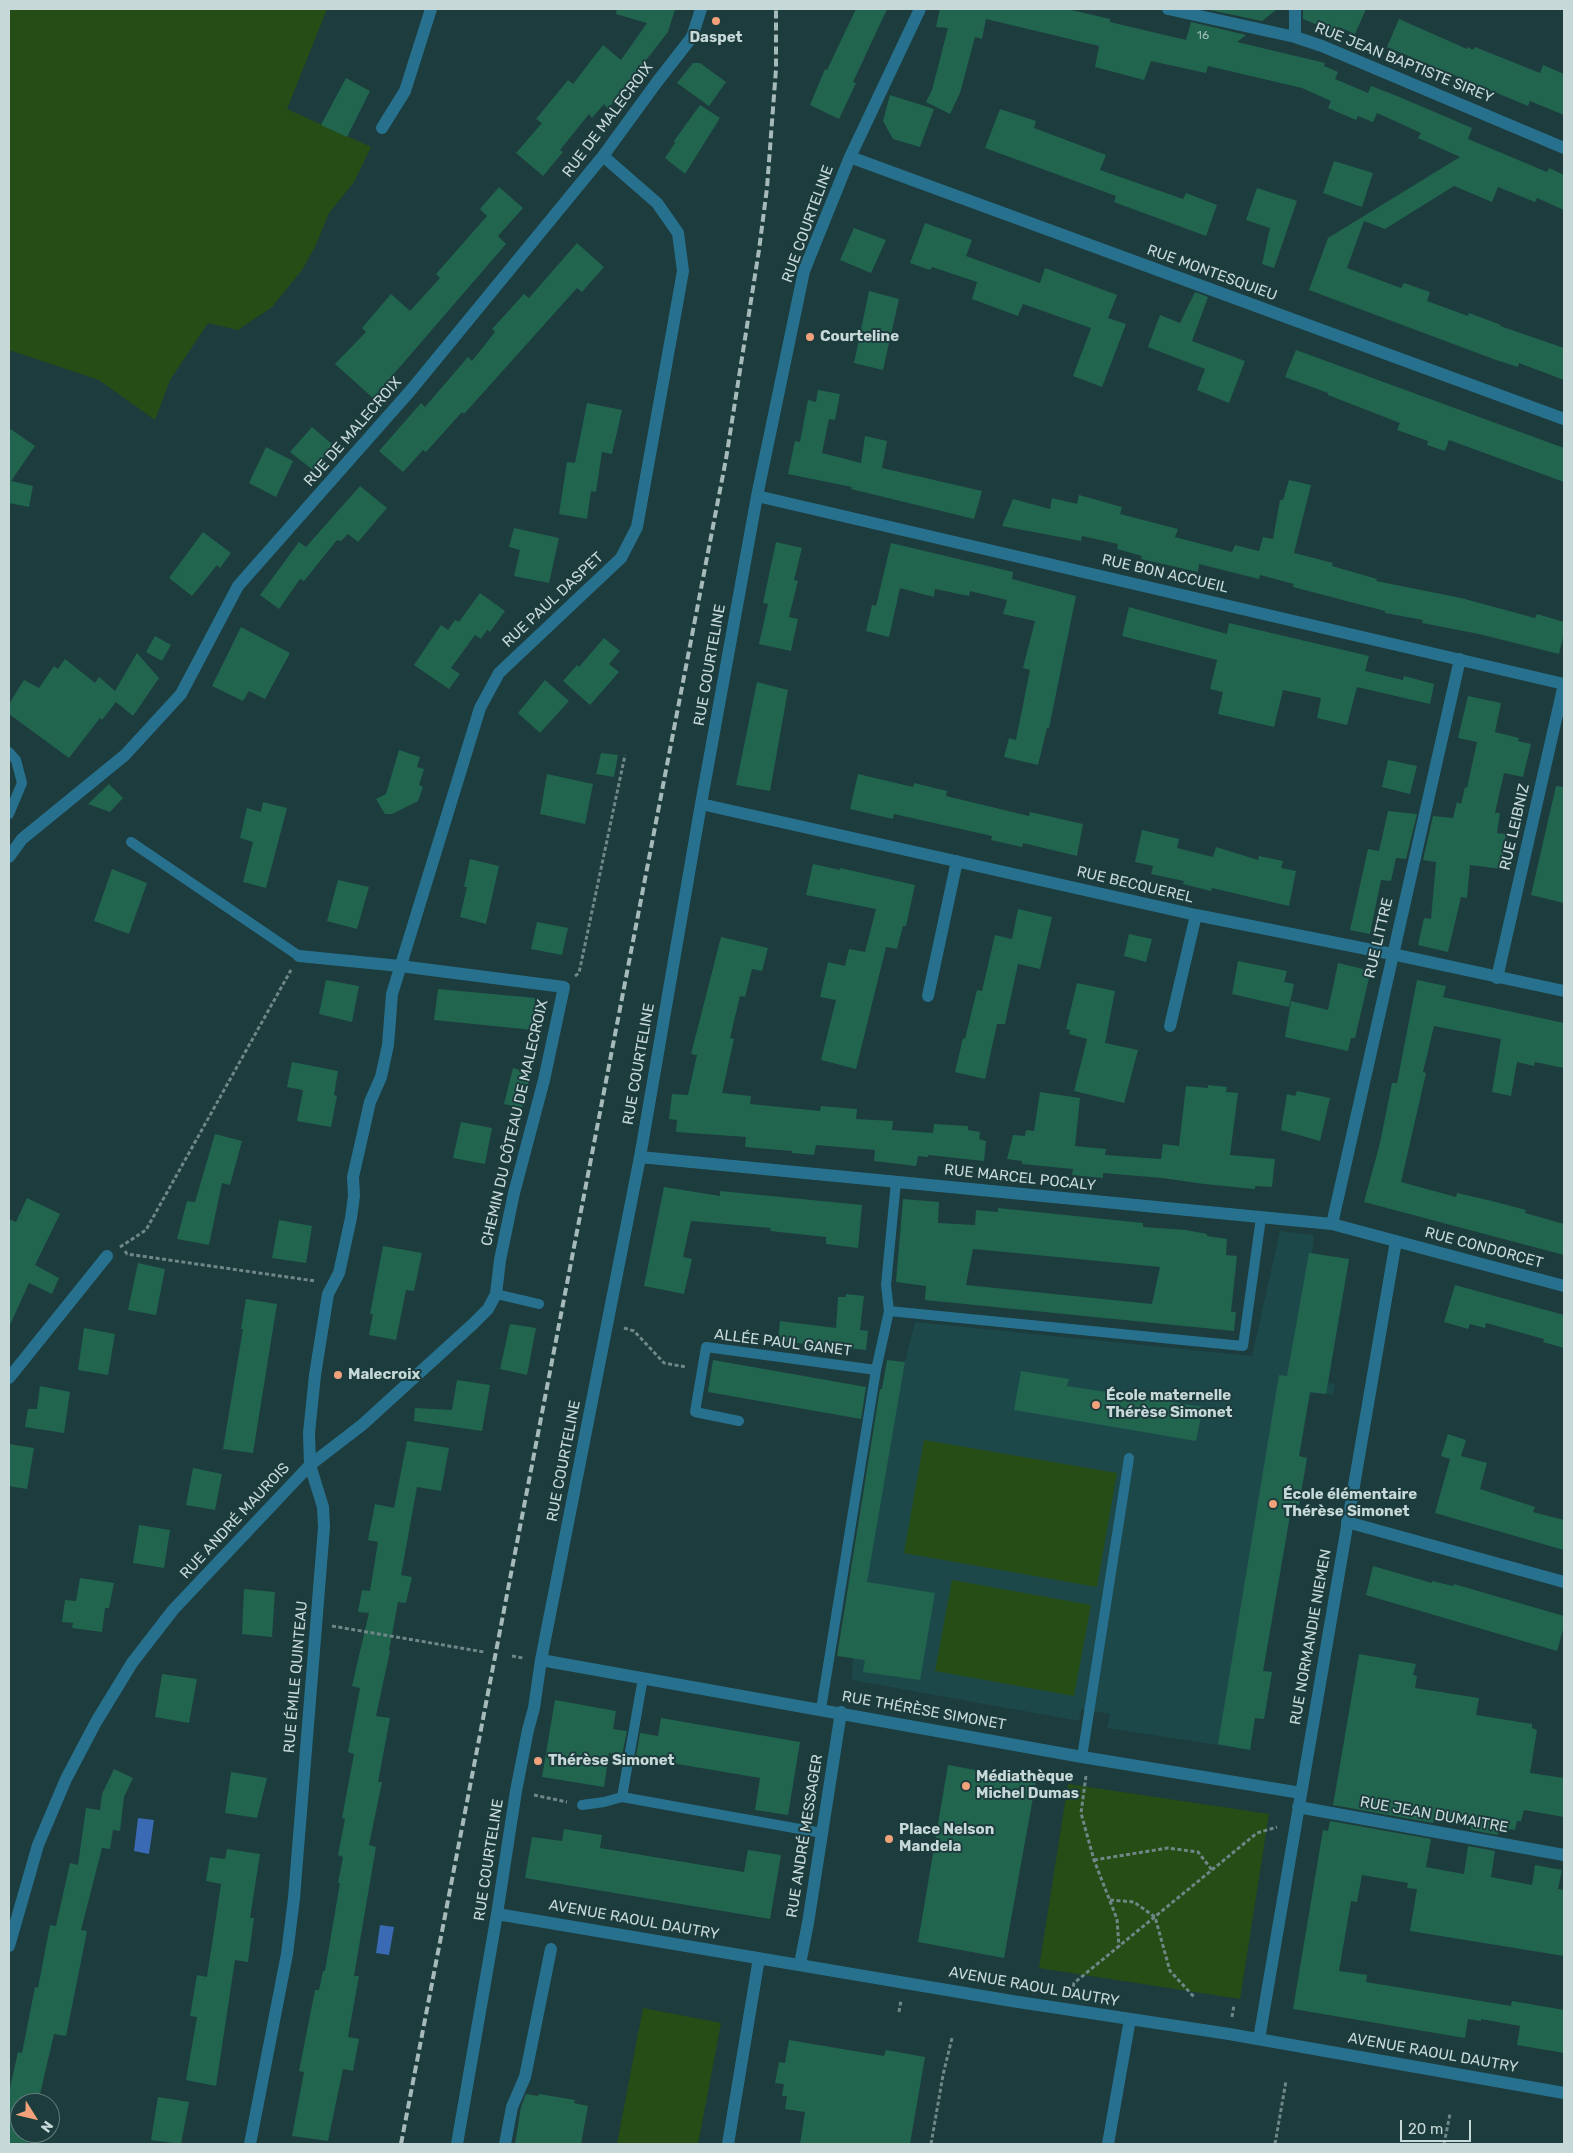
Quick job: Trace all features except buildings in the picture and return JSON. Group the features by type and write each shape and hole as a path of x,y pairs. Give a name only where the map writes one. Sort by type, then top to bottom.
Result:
{"street":[{"path":"382,128 405,91 431,9"},
{"name":"RUE DE MALECROIX","path":"9,857 22,839 125,755 181,694 238,586 412,390 604,156 692,37 701,9"},
{"name":"RUE COURTELINE","path":"457,2144 498,1914 516,1791 534,1708 541,1660 640,1157 757,496 804,271 850,158 920,9"},
{"name":"RUE JEAN BAPTISTE SIREY","path":"1168,9 1295,37 1322,46 1564,148"},
{"path":"1295,9 1295,37"},
{"name":"RUE PAUL DASPET","path":"400,966 480,708 499,673 621,558 637,527 683,271 678,233 657,203 604,156"},
{"name":"RUE MONTESQUIEU","path":"850,158 1564,420"},
{"name":"RUE BON ACCUEIL","path":"757,496 1564,684"},
{"name":"RUE LITTRE","path":"1332,1224 1460,659"},
{"name":"RUE LEIBNIZ","path":"1497,978 1564,684"},
{"name":"RUE BECQUEREL","path":"701,804 1196,915 1564,991"},
{"path":"928,996 957,861"},
{"path":"1170,1026 1196,915"},
{"name":"CHEMIN DU CÔTEAU DE MALECROIX","path":"299,956 564,986 544,1080 514,1193 500,1260 496,1294"},
{"name":"RUE ANDRÉ MAUROIS","path":"9,1946 38,1845 66,1779 96,1722 132,1663 174,1610 310,1465 309,1433 314,1375 328,1294 339,1273 351,1218 354,1196 353,1177 370,1102 381,1077 388,1045 392,994 400,966"},
{"name":"RUE MARCEL POCALY","path":"640,1157 1332,1224 1396,1241"},
{"name":"RUE CONDORCET","path":"1396,1241 1564,1286"},
{"name":"RUE NORMANDIE NIEMEN","path":"1259,2039 1396,1241"},
{"path":"9,1378 107,1256"},
{"path":"310,1465 362,1425 472,1324 488,1309 496,1294"},
{"name":"RUE ÉMILE QUINTEAU","path":"250,2144 287,1954 294,1898 324,1527 323,1507 310,1465"},
{"path":"1347,1522 1564,1582"},
{"name":"RUE THÉRÈSE SIMONET","path":"541,1660 1086,1757 1301,1793"},
{"name":"RUE ANDRÉ MESSAGER","path":"800,1964 841,1712"},
{"name":"RUE JEAN DUMAITRE","path":"1298,1807 1564,1855"},
{"name":"AVENUE RAOUL DAUTRY","path":"498,1914 1012,2001 1259,2039 1564,2093"},
{"path":"506,2144 512,2107 525,2077 552,1949"},
{"path":"728,2144 759,1958"},
{"path":"1108,2144 1130,2019"}],"lane":[{"path":"9,752 16,760 22,784 9,814"},
{"path":"131,842 299,956"},
{"path":"821,1709 876,1370 889,1311 886,1285 896,1182"},
{"path":"889,1311 1243,1346 1262,1218"},
{"path":"496,1294 539,1304"},
{"name":"ALLÉE PAUL GANET","path":"740,1421 695,1412 706,1347 876,1370"},
{"path":"1086,1757 1129,1458"},
{"path":"622,1797 643,1678"},
{"path":"582,1805 622,1797 822,1833"}],"path":[{"path":"564,986 578,973 625,754"},
{"path":"107,1256 146,1230 299,956"},
{"path":"121,1247 127,1254 333,1284"},
{"path":"607,1324 634,1331 664,1363 701,1370"},
{"path":"317,1624 484,1652"},
{"path":"1086,1757 1081,1813 1094,1860 1117,1919 1119,1946"},
{"path":"516,1791 582,1805"},
{"path":"1070,2009 1074,1983 1257,1833 1275,1826 1294,1833"},
{"path":"1094,1860 1168,1848 1198,1852 1212,1870"},
{"path":"1110,1900 1134,1902 1155,1917 1170,1971 1195,1998"},
{"path":"931,2144 943,2074 952,2038"},
{"path":"1275,2144 1286,2081"},
{"path":"1444,2144 1450,2114"}],"shaded area":[{"path":"1280,1231 1314,1235 1312,1253 1349,1259 1328,1383 1335,1384 1333,1395 1310,1393 1299,1456 1307,1458 1299,1505 1292,1504 1263,1671 1272,1672 1264,1719 1255,1718 1250,1750 1107,1728 1110,1714 1081,1709 1079,1721 852,1680 853,1658 905,1362 915,1322 1252,1356"}],"green space":[{"path":"9,9 327,9 287,109 371,147 354,182 329,213 315,247 302,270 272,307 238,330 208,323 170,380 155,420 99,380 9,350"},
{"path":"924,1440 1117,1473 1097,1587 904,1553"},
{"path":"952,1580 1091,1605 1074,1696 935,1671"},
{"path":"1068,1784 1269,1814 1240,1999 1039,1968"},
{"path":"643,2008 721,2023 698,2144 617,2144"}],"water":[{"path":"138,1818 154,1820 149,1854 134,1851"},
{"path":"380,1925 394,1927 389,1955 376,1953"}],"railway":[{"path":"401,2144 726,459 767,188 776,69 776,9"}],"place":[{"name":"Daspet","path":"716,21"},
{"name":"Courteline","path":"810,337"},
{"name":"Malecroix","path":"338,1375"},
{"name":"École maternelle Thérèse Simonet","path":"1096,1405"},
{"name":"École élémentaire Thérèse Simonet","path":"1273,1504"},
{"name":"Thérèse Simonet","path":"538,1761"},
{"name":"Médiathèque Michel Dumas","path":"966,1786"},
{"name":"Place Nelson Mandela","path":"889,1839"}]}
